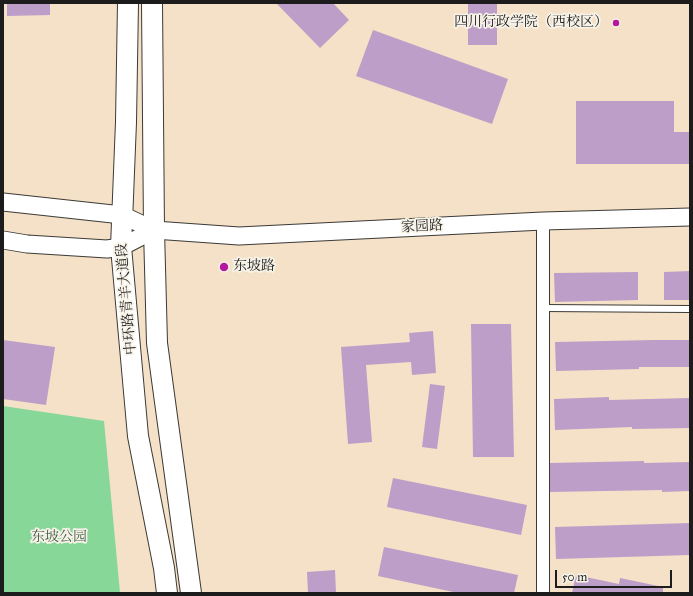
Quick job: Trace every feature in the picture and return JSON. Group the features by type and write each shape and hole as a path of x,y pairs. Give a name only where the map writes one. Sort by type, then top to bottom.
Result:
{"main road":[{"name":"中环路青羊大道段","path":"128,3 126,122 121,247 138,436 164,568 167,593"},
{"name":"中环路青羊大道段","path":"152,3 154,230 157,343 191,593"}],"street":[{"path":"3,202 122,215 154,230"},
{"name":"家园路","path":"154,230 239,236 690,217"},
{"path":"543,222 543,593"},
{"path":"3,240 27,244 107,249 121,247 154,230"}],"lane":[{"path":"543,308 690,309"}],"green space":[{"name":"东坡公园","path":"3,406 104,421 120,593 3,593"}],"building":[{"path":"7,3 50,3 50,15 7,16"},
{"path":"276,3 333,3 349,20 320,48"},
{"path":"468,3 497,3 497,45 468,45"},
{"path":"373,30 508,79 492,124 356,76"},
{"path":"576,101 674,101 674,132 690,132 690,164 576,164"},
{"path":"690,271 690,300 664,300 664,272"},
{"path":"638,272 638,300 555,302 554,273"},
{"path":"471,324 511,324 514,457 473,457"},
{"path":"433,331 436,373 412,375 411,362 366,365 372,442 348,444 341,347 410,342 409,333"},
{"path":"3,340 55,347 46,405 3,399"},
{"path":"690,340 690,367 639,367 639,369 556,371 555,342"},
{"path":"430,384 445,386 437,449 422,447"},
{"path":"609,397 609,400 690,398 690,428 632,429 632,427 555,430 554,399"},
{"path":"644,461 644,463 690,462 690,491 550,492 550,463"},
{"path":"393,478 527,505 521,535 387,507"},
{"path":"690,523 690,555 556,559 555,527"},
{"path":"384,547 518,575 514,593 458,593 378,576"},
{"path":"335,570 336,593 308,593 307,572"},
{"path":"576,575 619,584 620,578 663,587 663,593 572,593"}],"place":[{"name":"四川行政学院（西校区）","path":"616,23"},
{"name":"东坡路","path":"224,267"}]}
